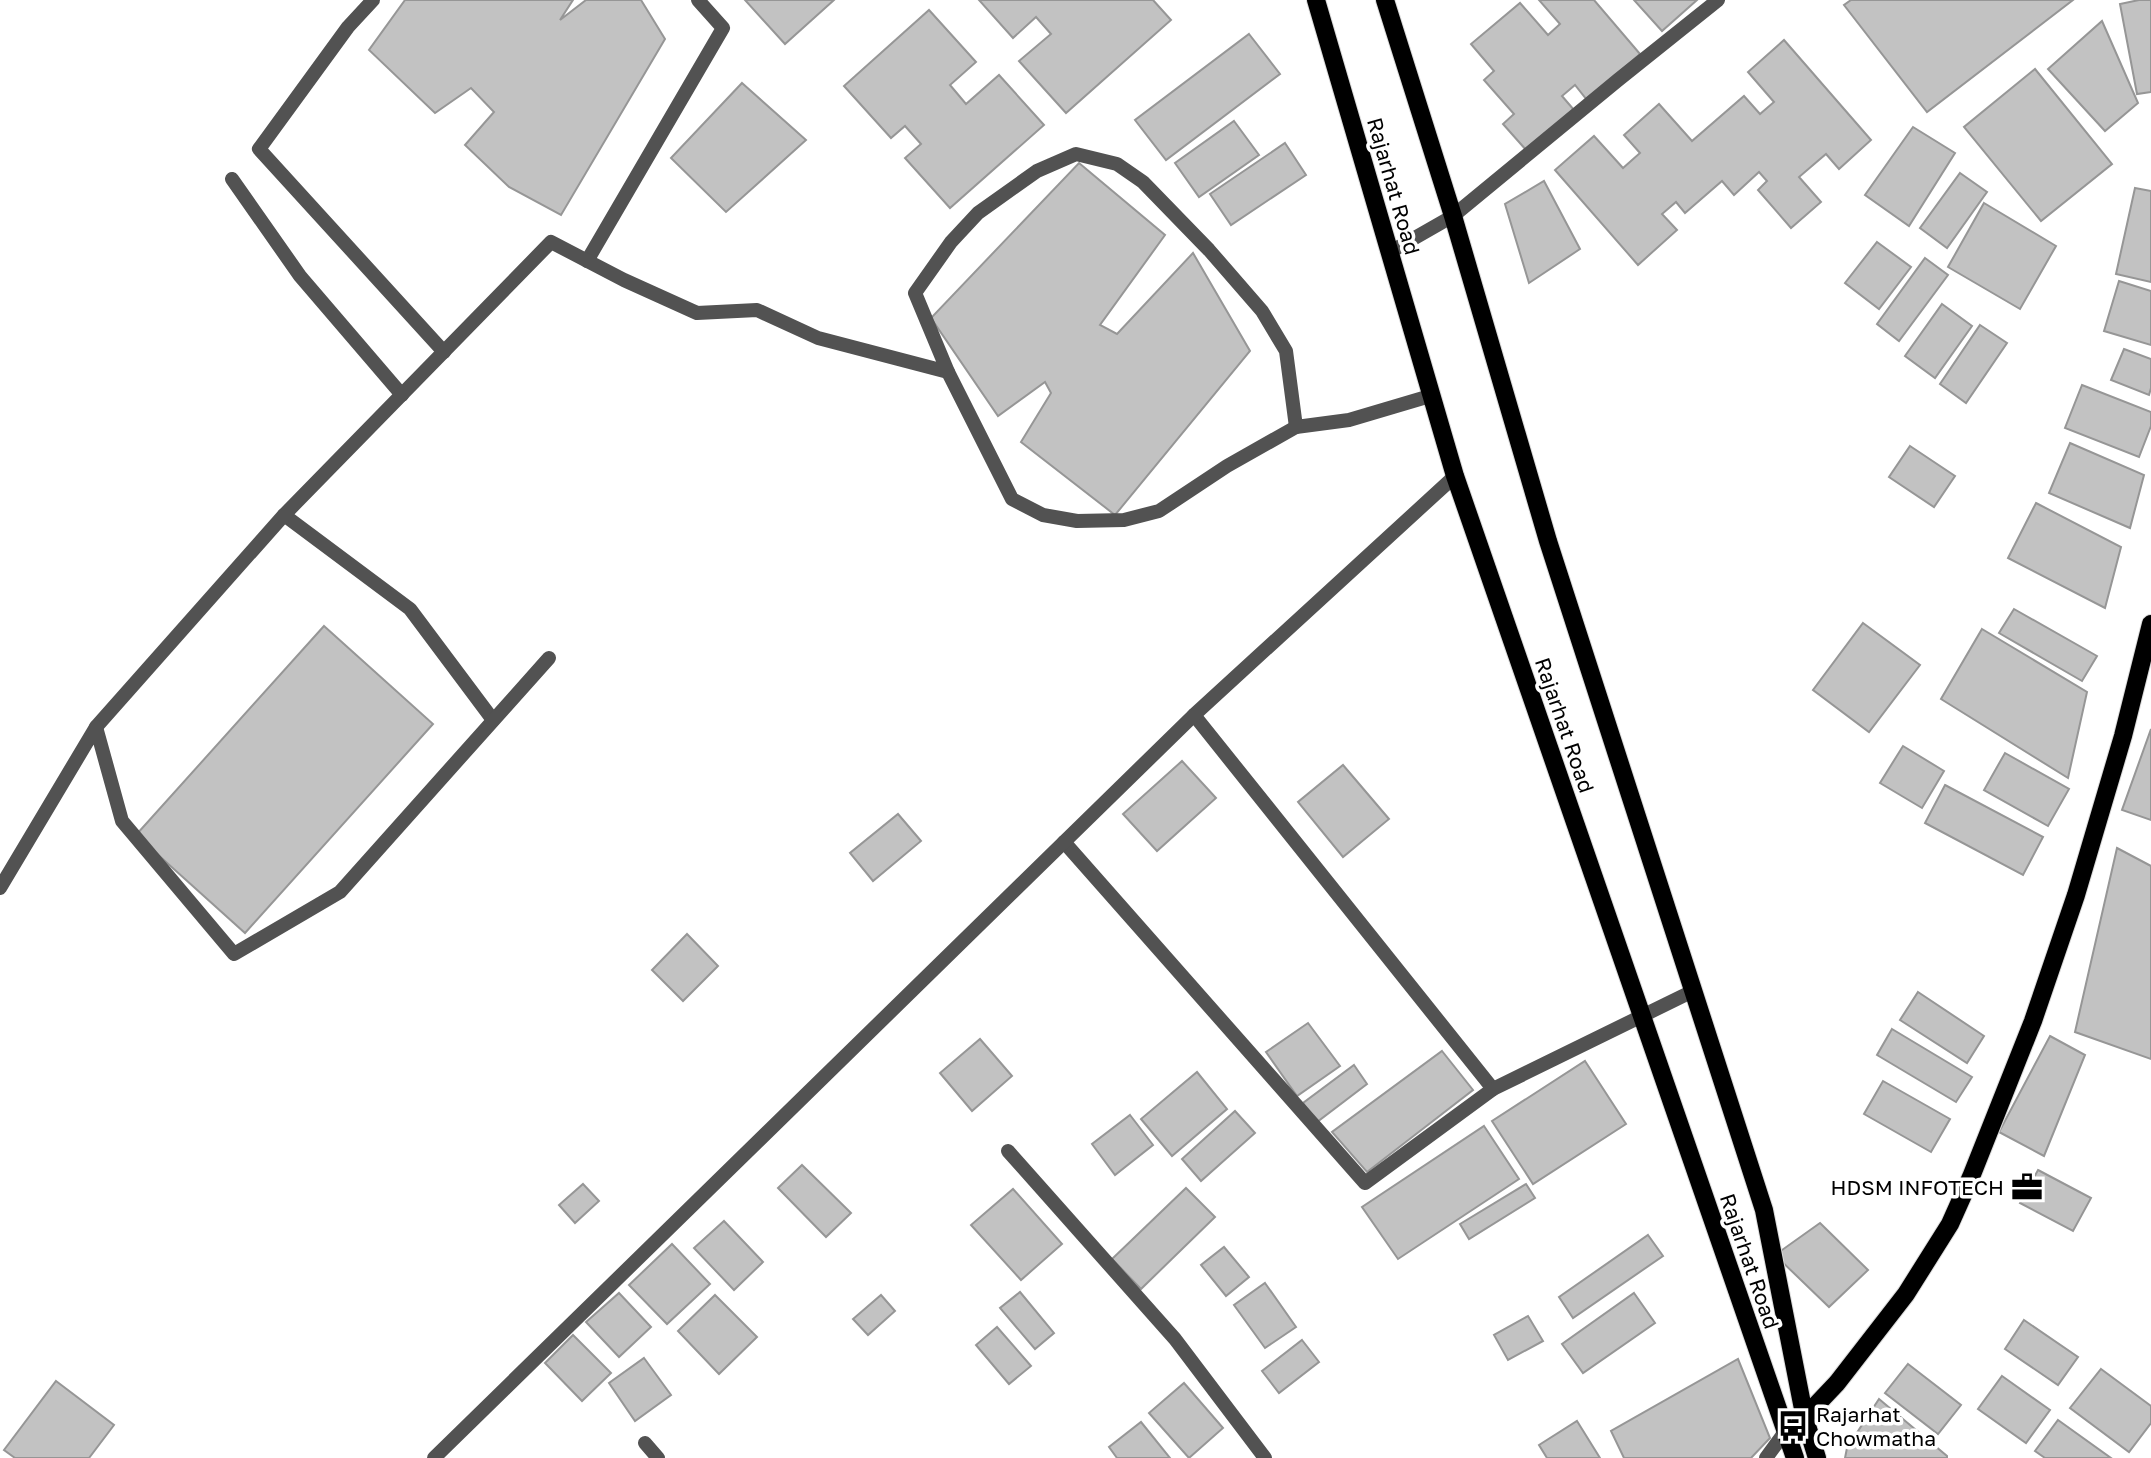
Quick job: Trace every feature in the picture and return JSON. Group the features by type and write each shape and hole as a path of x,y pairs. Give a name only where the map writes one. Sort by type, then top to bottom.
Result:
{"main road":[{"name":"Rajarhat Road","path":"1316,0 1455,476 1795,1458"},
{"path":"1385,0 1453,216 1548,541 1764,1210 1805,1419 1817,1458"},
{"path":"1785,1432 1805,1419 1867,1347 1906,1294 1950,1224 1972,1177 2033,1021 2076,895 2123,736 2151,624"}],"street":[{"path":"373,0 348,27 259,149 444,352"},
{"path":"587,261 723,28 698,0"},
{"path":"1390,252 1453,216 1718,0"},
{"path":"1296,427 1286,351 1262,311 1209,250 1143,183 1117,164 1076,154 1037,172 978,213 951,242 915,293 948,372 1012,499 1043,515 1077,521 1124,520 1159,511 1227,466 1296,427 1349,420 1430,396"},
{"path":"232,179 300,276 402,395"},
{"path":"0,888 96,727 284,515 551,242 696,313 757,310 818,338 948,372"},
{"path":"434,1458 1194,715 1455,476"},
{"path":"284,515 410,609 493,720"},
{"path":"96,727 122,821 234,954 340,892 549,658"},
{"path":"1194,715 1493,1089"},
{"path":"1064,842 1364,1183 1493,1089 1693,991"},
{"path":"1008,1151 1175,1339 1265,1458"},
{"path":"1766,1458 1785,1432"},
{"path":"645,1443 658,1458"}],"building":[{"path":"405,0 573,0 560,20 586,0 641,0 665,39 561,215 509,187 465,145 494,112 471,88 435,113 369,50"},
{"path":"745,0 834,0 785,44"},
{"path":"979,0 1153,0 1171,20 1066,113 1019,61 1051,34 1036,17 1013,38"},
{"path":"1539,0 1594,0 1640,54 1587,100 1575,85 1562,96 1574,110 1527,151 1503,124 1514,114 1484,80 1494,71 1471,44 1520,3 1548,35 1560,24"},
{"path":"1634,0 1697,0 1662,31"},
{"path":"1851,0 2073,0 1927,112 1844,5"},
{"path":"2151,0 2151,92 2137,94 2120,4"},
{"path":"929,10 976,62 950,85 966,104 999,75 1044,125 950,208 905,158 921,144 905,126 891,138 844,86"},
{"path":"2102,21 2138,103 2105,131 2048,69"},
{"path":"1249,34 1280,74 1166,160 1135,120"},
{"path":"1784,40 1871,140 1839,169 1826,154 1799,177 1821,202 1791,228 1758,190 1767,181 1759,172 1734,195 1722,181 1685,213 1676,202 1662,214 1677,230 1638,265 1555,170 1594,136 1623,168 1640,153 1624,135 1659,104 1692,141 1744,96 1760,114 1774,102 1748,72"},
{"path":"2035,69 2112,164 2041,221 1964,127"},
{"path":"742,83 806,140 726,212 671,158"},
{"path":"1234,121 1259,155 1199,197 1175,163"},
{"path":"1913,127 1955,153 1909,226 1865,195"},
{"path":"1285,143 1306,175 1231,225 1210,194"},
{"path":"1079,163 1165,235 1100,325 1117,334 1193,253 1250,351 1115,515 1021,442 1051,393 1045,382 998,416 931,318"},
{"path":"1960,173 1987,192 1947,248 1920,228"},
{"path":"1544,181 1580,249 1529,283 1505,204"},
{"path":"2135,188 2151,191 2151,282 2116,274"},
{"path":"1984,203 2056,246 2020,309 1948,267"},
{"path":"1877,242 1911,267 1879,309 1845,283"},
{"path":"1925,258 1948,275 1899,341 1877,324"},
{"path":"2119,281 2151,291 2151,345 2104,331"},
{"path":"1942,304 1972,326 1935,378 1905,356"},
{"path":"1980,325 2007,343 1966,403 1940,384"},
{"path":"2124,349 2151,359 2149,395 2111,380"},
{"path":"2082,385 2151,412 2151,426 2139,457 2065,428"},
{"path":"2070,443 2144,475 2130,528 2049,493"},
{"path":"1910,446 1955,476 1934,507 1889,477"},
{"path":"2036,503 2121,547 2105,608 2008,558"},
{"path":"2014,609 2097,656 2082,681 1999,633"},
{"path":"1863,623 1920,665 1869,732 1813,690"},
{"path":"324,626 433,724 245,933 136,835"},
{"path":"1982,629 2087,692 2068,778 1941,699"},
{"path":"2151,729 2151,820 2122,810"},
{"path":"1903,746 1944,771 1922,808 1880,783"},
{"path":"2005,753 2069,789 2048,826 1984,790"},
{"path":"1182,761 1216,798 1157,851 1123,814"},
{"path":"1343,765 1389,819 1343,857 1298,802"},
{"path":"1945,785 2043,837 2023,875 1925,823"},
{"path":"898,814 921,841 873,881 850,853"},
{"path":"2117,848 2151,866 2151,1059 2075,1032"},
{"path":"687,934 718,966 683,1001 652,970"},
{"path":"1918,992 1984,1036 1967,1063 1900,1020"},
{"path":"1308,1023 1340,1066 1297,1096 1266,1052"},
{"path":"1892,1029 1972,1077 1956,1102 1877,1055"},
{"path":"2050,1036 2085,1055 2044,1156 1999,1132"},
{"path":"980,1039 1012,1076 972,1111 940,1073"},
{"path":"1442,1051 1473,1090 1367,1172 1332,1132"},
{"path":"1585,1061 1626,1124 1533,1184 1492,1121"},
{"path":"1354,1065 1367,1084 1317,1122 1303,1103"},
{"path":"1197,1072 1227,1109 1172,1156 1141,1119"},
{"path":"1883,1081 1950,1119 1931,1152 1864,1114"},
{"path":"1235,1111 1255,1133 1201,1181 1182,1159"},
{"path":"1130,1115 1153,1145 1115,1175 1092,1144"},
{"path":"1484,1126 1519,1179 1398,1259 1362,1207"},
{"path":"802,1165 851,1213 826,1237 778,1188"},
{"path":"2038,1170 2091,1198 2073,1231 2020,1203"},
{"path":"583,1184 599,1201 575,1223 559,1205"},
{"path":"1526,1184 1535,1198 1469,1239 1460,1224"},
{"path":"1186,1188 1215,1217 1141,1289 1112,1259"},
{"path":"1013,1189 1062,1244 1021,1280 971,1225"},
{"path":"724,1221 763,1262 734,1290 694,1248"},
{"path":"1820,1223 1868,1270 1829,1307 1775,1255"},
{"path":"1648,1235 1663,1256 1573,1318 1559,1297"},
{"path":"672,1244 710,1284 667,1324 629,1285"},
{"path":"1224,1247 1249,1277 1226,1296 1201,1265"},
{"path":"1265,1283 1296,1327 1265,1348 1234,1305"},
{"path":"1020,1292 1054,1333 1035,1349 1000,1308"},
{"path":"619,1293 651,1327 619,1357 586,1322"},
{"path":"1634,1293 1655,1323 1583,1373 1562,1344"},
{"path":"715,1295 757,1337 719,1374 678,1331"},
{"path":"881,1295 895,1311 868,1335 853,1319"},
{"path":"1528,1316 1543,1341 1508,1360 1494,1335"},
{"path":"2024,1320 2078,1357 2058,1385 2005,1349"},
{"path":"997,1327 1031,1366 1009,1384 976,1345"},
{"path":"573,1335 611,1373 582,1401 545,1363"},
{"path":"1302,1340 1319,1362 1279,1393 1262,1371"},
{"path":"644,1358 671,1395 635,1421 609,1383"},
{"path":"1738,1359 1770,1438 1751,1458 1624,1458 1611,1431"},
{"path":"1908,1364 1961,1405 1938,1434 1885,1393"},
{"path":"2101,1369 2151,1406 2151,1423 2129,1452 2070,1408"},
{"path":"2002,1376 2050,1410 2026,1443 1978,1409"},
{"path":"56,1381 114,1425 89,1458 15,1458 4,1450"},
{"path":"1184,1383 1223,1428 1189,1458 1149,1413"},
{"path":"1879,1399 1947,1458 1845,1458 1847,1448"},
{"path":"2058,1420 2111,1458 2045,1458 2035,1451"},
{"path":"1577,1421 1600,1458 1547,1458 1539,1445"},
{"path":"1141,1422 1170,1458 1117,1458 1109,1447"}],"place":[{"name":"HDSM INFOTECH","path":"2027,1187"},
{"name":"Rajarhat Chowmatha","path":"1793,1426"}]}
